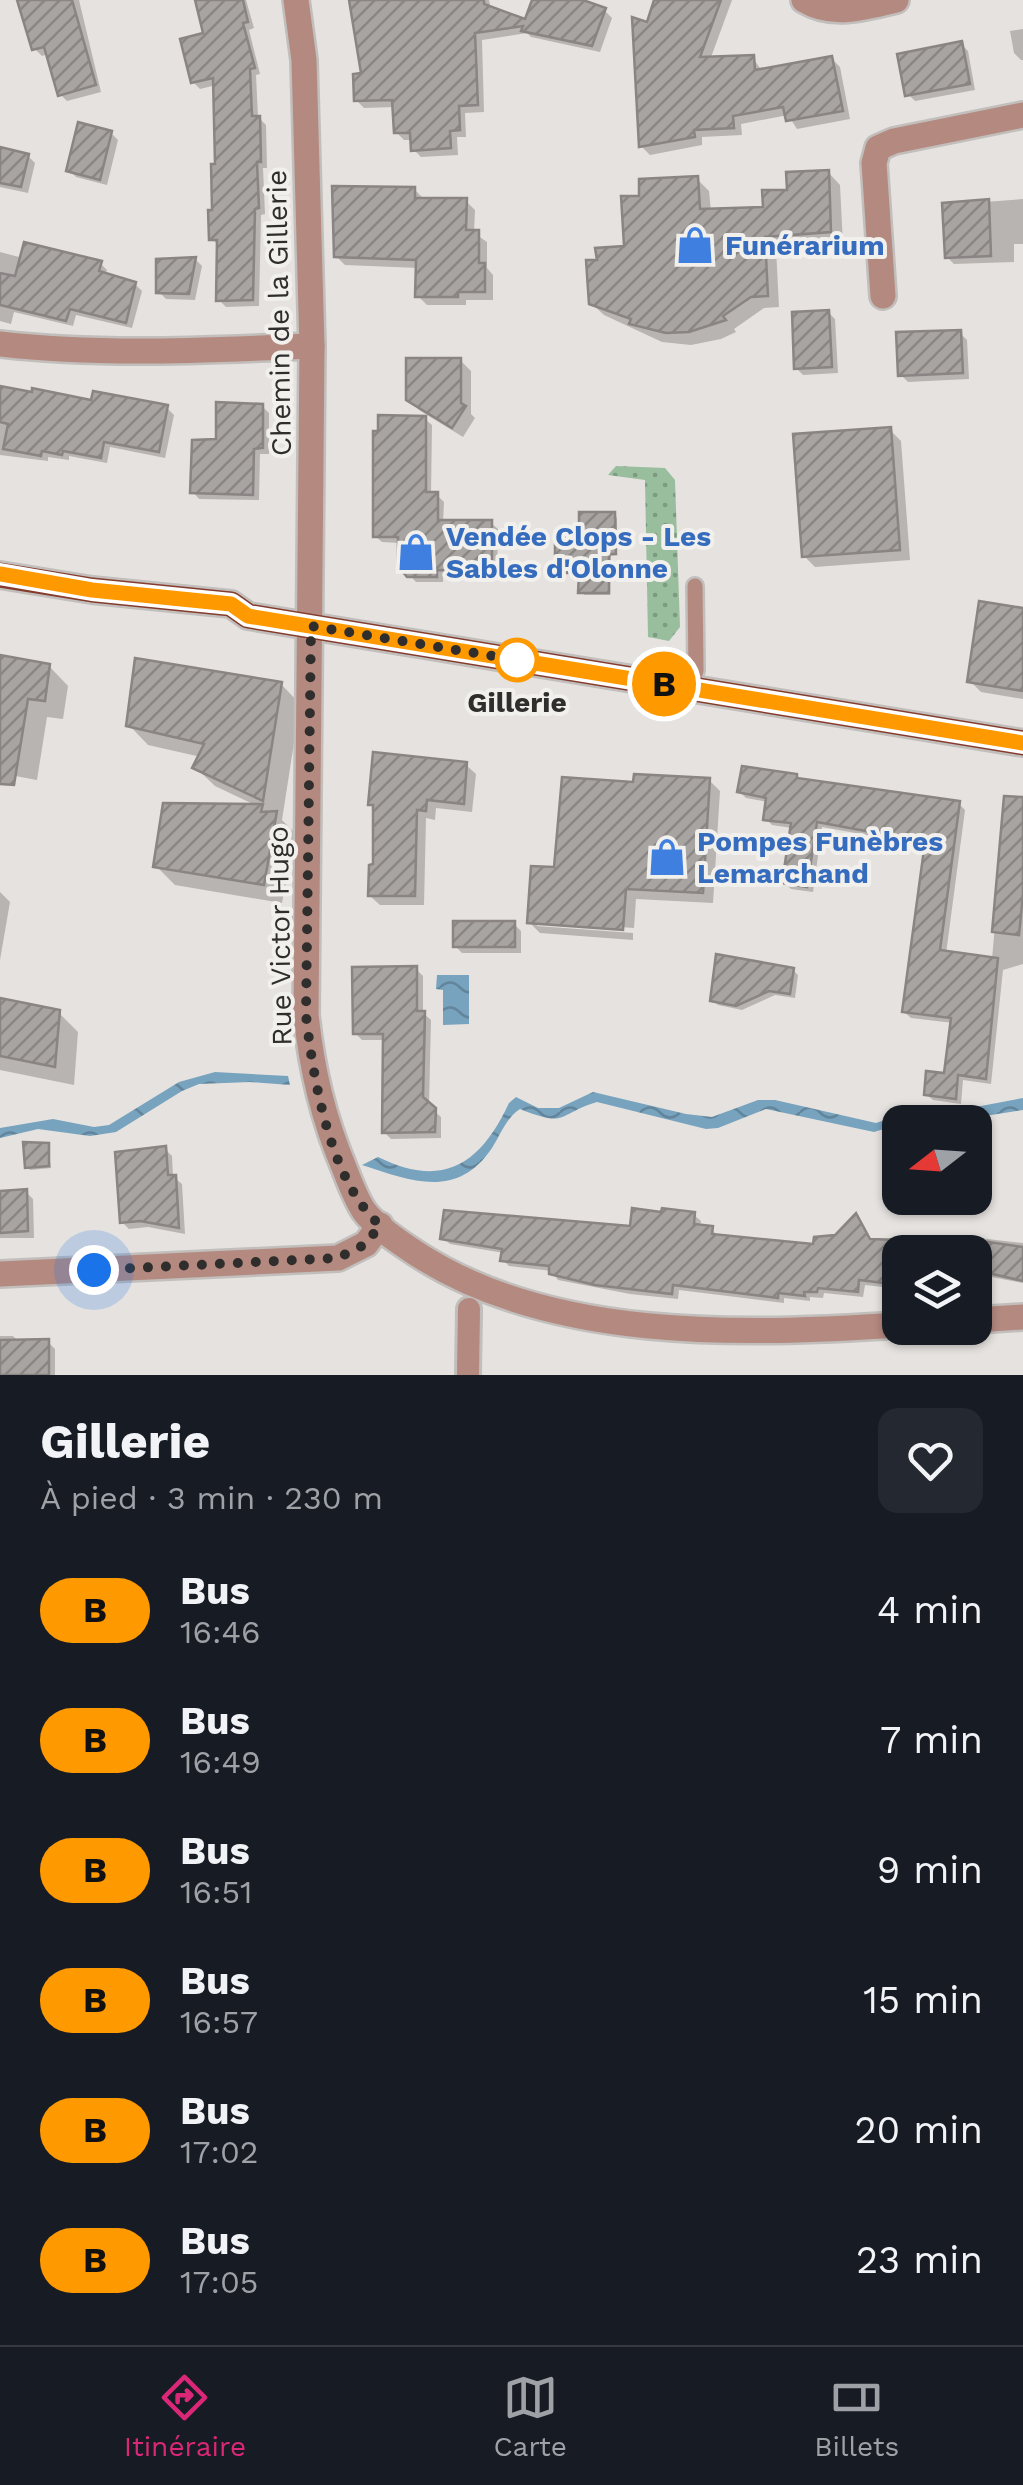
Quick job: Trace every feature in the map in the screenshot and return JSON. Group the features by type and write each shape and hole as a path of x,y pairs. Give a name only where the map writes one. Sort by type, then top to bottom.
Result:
{"main road":[{"path":"0,574 92,590 231,604 248,616 1023,743"}],"street":[{"name":"Chemin de la Gillerie","path":"296,0 304,60 312,346 311,626"},
{"path":"804,0 818,9 847,10 896,0"},
{"path":"883,296 874,163 878,148 894,141 1023,115"},
{"path":"0,344 167,352 312,346"},
{"name":"Rue Victor Hugo","path":"311,626 306,1015 325,1122 365,1212 436,1267 469,1285 540,1308 688,1330 747,1332 882,1326"},
{"path":"0,1274 338,1258 366,1244 380,1225"},
{"path":"468,1309 468,1375"},
{"path":"992,1319 1023,1317"}],"lane":[{"path":"691,688 696,670 695,586"}],"green space":[{"path":"616,466 665,468 675,480 680,627 669,641 648,637 645,480 608,475"}],"water":[{"path":"437,975 469,975 469,1024 443,1025 443,990 436,989"},
{"path":"215,1072 288,1076 290,1085 199,1084 116,1132 90,1136 38,1129 0,1138 0,1128 53,1119 94,1127 109,1125 179,1082"},
{"path":"593,1092 712,1117 758,1100 775,1100 876,1123 882,1121 882,1130 874,1132 766,1109 706,1129 597,1102 554,1119 520,1109 478,1164 464,1175 448,1180 415,1180 362,1165 378,1157 422,1171 440,1170 472,1156 516,1097 538,1108 559,1108"},
{"path":"1023,1098 1023,1110 992,1115 992,1105 986,1105"}],"building":[{"path":"17,0 72,0 96,85 58,96 44,47 32,50"},
{"path":"195,0 243,0 248,22 243,23 255,68 250,69 252,116 260,116 261,162 257,162 259,208 255,209 253,300 216,301 217,240 209,240 208,210 212,210 211,164 215,164 213,78 191,83 180,39 203,33"},
{"path":"349,0 484,0 484,4 525,19 532,0 583,0 606,8 592,46 521,31 523,26 475,33 478,105 459,106 460,130 450,131 451,148 411,151 410,133 394,133 392,100 354,101 353,74 361,73"},
{"path":"654,0 721,0 700,57 754,55 755,70 832,56 843,111 786,121 783,107 733,116 734,128 694,130 695,137 639,147 632,17 647,22"},
{"path":"962,41 970,84 905,96 897,54"},
{"path":"78,122 112,131 100,180 66,171"},
{"path":"0,147 29,154 21,187 0,183"},
{"name":"Funérarium","path":"829,170 831,232 765,237 768,296 751,297 723,316 726,320 689,332 666,333 629,324 631,319 589,304 586,260 597,260 595,248 624,246 621,196 639,196 639,179 698,176 700,209 763,207 762,190 787,190 786,172"},
{"path":"332,186 415,187 415,198 467,198 466,230 479,230 479,263 485,263 485,292 458,292 458,297 415,297 416,260 334,257"},
{"path":"989,199 991,256 945,258 942,203"},
{"path":"24,242 102,261 99,271 136,282 126,323 70,309 66,321 0,305 0,273 15,276"},
{"path":"196,257 189,294 156,293 156,259"},
{"path":"829,310 832,367 794,369 792,312"},
{"path":"961,330 963,373 898,376 896,332"},
{"path":"406,358 461,358 461,403 466,406 452,428 406,400"},
{"path":"0,386 91,400 93,391 168,405 159,452 104,442 101,458 63,451 62,455 42,451 41,456 3,449 8,424 0,422"},
{"path":"216,402 263,404 263,448 254,449 253,495 190,493 192,440 216,439"},
{"path":"378,415 426,416 426,492 438,492 438,520 492,520 492,571 437,570 437,577 407,577 398,566 398,537 373,537 373,431 378,431"},
{"path":"891,427 900,550 802,557 793,434"},
{"path":"579,512 615,512 616,554 609,554 609,593 578,593 579,573 555,573 555,537 579,537"},
{"path":"979,601 1023,608 1023,691 967,682"},
{"path":"0,655 50,664 45,701 28,699 14,785 0,784"},
{"path":"135,658 282,682 263,801 192,768 204,744 126,726"},
{"path":"373,752 467,762 464,804 427,800 426,811 417,810 415,896 368,896 369,865 373,864 373,805 368,805"},
{"path":"742,766 797,774 797,778 960,801 940,950 998,958 986,1079 958,1075 956,1099 924,1095 926,1071 944,1073 951,1018 902,1012 925,842 817,822 807,887 782,883 791,823 763,820 766,798 737,792"},
{"path":"634,774 710,778 703,893 626,889 623,930 527,923 531,866 554,867 562,777 633,782"},
{"path":"1004,796 1023,797 1019,935 992,932"},
{"path":"163,803 263,804 261,812 277,811 264,885 153,867"},
{"path":"453,921 515,921 515,947 453,947"},
{"path":"716,954 794,968 790,994 769,991 736,1006 710,1001"},
{"path":"417,966 417,1011 425,1011 423,1097 436,1108 435,1132 382,1133 383,1034 353,1034 352,967"},
{"path":"0,998 60,1010 55,1067 0,1056"},
{"path":"23,1142 49,1143 49,1166 25,1168"},
{"path":"166,1146 168,1175 176,1175 179,1228 140,1221 120,1223 115,1152"},
{"path":"27,1189 28,1231 0,1233 0,1191"},
{"path":"632,1208 661,1212 662,1208 695,1212 694,1224 713,1226 712,1234 813,1244 814,1237 835,1235 856,1213 870,1239 882,1239 882,1283 859,1280 858,1292 818,1288 817,1292 804,1292 805,1296 778,1293 778,1298 673,1285 672,1294 595,1285 549,1274 549,1266 500,1261 502,1249 440,1239 444,1210 630,1226"},
{"path":"992,1242 1023,1247 1023,1281 992,1274"},
{"path":"49,1339 49,1375 0,1375 0,1340"}],"bus line":[{"name":"B","path":"0,574 92,590 231,604 248,616 1023,743"}],"place":[{"name":"Funérarium","path":"695,245"},
{"name":"Vendée Clops - Les Sables d'Olonne","path":"416,552"},
{"name":"Gillerie","path":"517,660"},
{"name":"Pompes Funèbres Lemarchand","path":"667,857"}],"route":[{"path":"94,1270 338,1258 366,1244 380,1225 365,1212 325,1122 313,1075 306,1015 311,626 517,660"}]}
